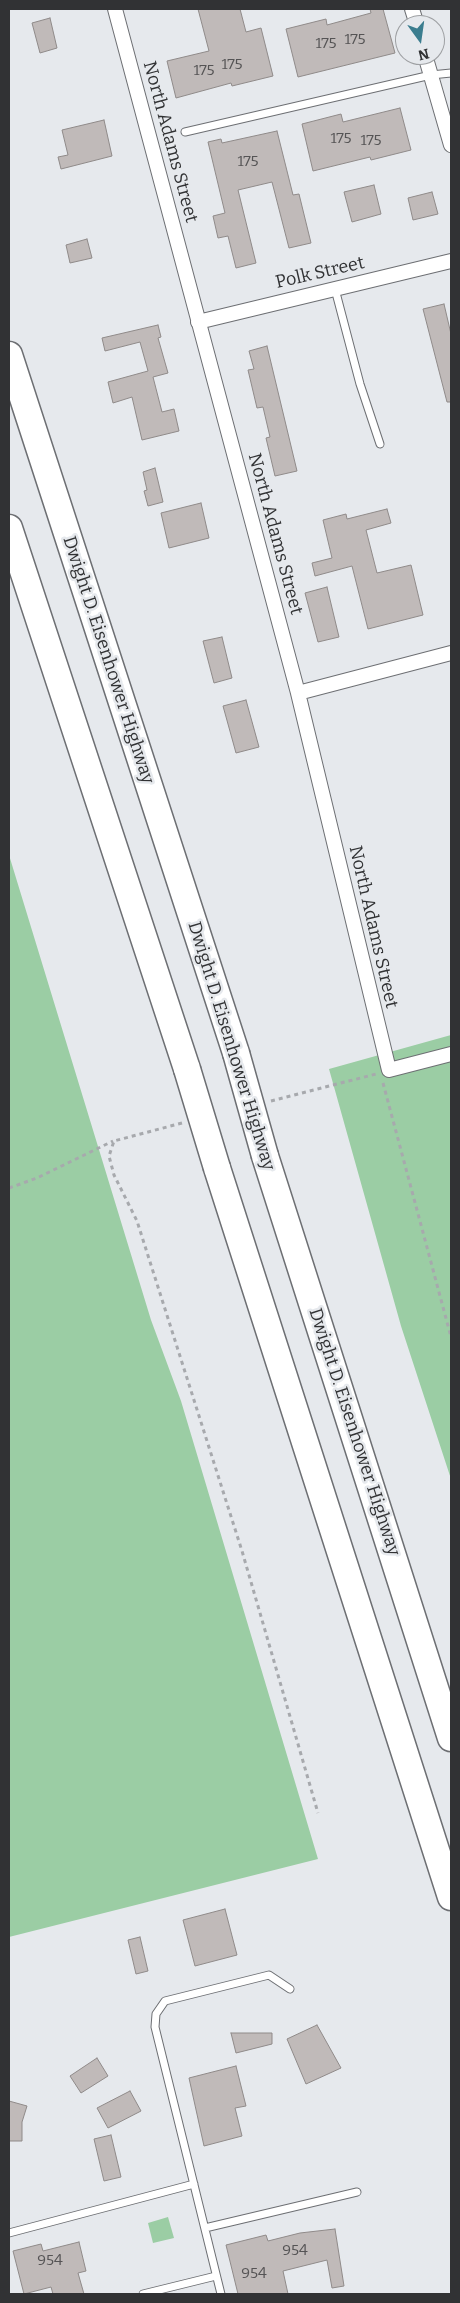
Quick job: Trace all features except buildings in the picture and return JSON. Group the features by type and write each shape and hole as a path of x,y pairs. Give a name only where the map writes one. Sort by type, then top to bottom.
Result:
{"highway":[{"name":"Dwight D. Eisenhower Highway","path":"9,355 236,1053 265,1156 451,1738"},
{"path":"9,528 187,1069 451,1897"}],"street":[{"name":"North Adams Street","path":"115,9 298,693 384,1072"},
{"path":"428,65 451,145"},
{"name":"Polk Street","path":"198,322 451,262"},
{"path":"298,693 451,653"},
{"path":"384,1072 451,1054"}],"lane":[{"path":"185,132 431,75 451,73"},
{"path":"335,289 360,384 380,444"},
{"path":"221,2294 155,2027 156,2014 165,2001 269,1975 290,1989"},
{"path":"9,2233 194,2184"},
{"path":"205,2228 356,2192"},
{"path":"143,2294 216,2276"}],"path":[{"path":"263,1103 384,1072 451,1337"},
{"path":"9,1188 37,1178 114,1141 188,1122"},
{"path":"114,1141 109,1156 114,1175 137,1221 242,1551 318,1813"}],"green space":[{"path":"9,855 151,1320 181,1401 318,1859 9,1937"},
{"path":"451,1035 451,1479 401,1326 329,1069"},
{"path":"168,2217 174,2238 153,2243 148,2223"}]}
